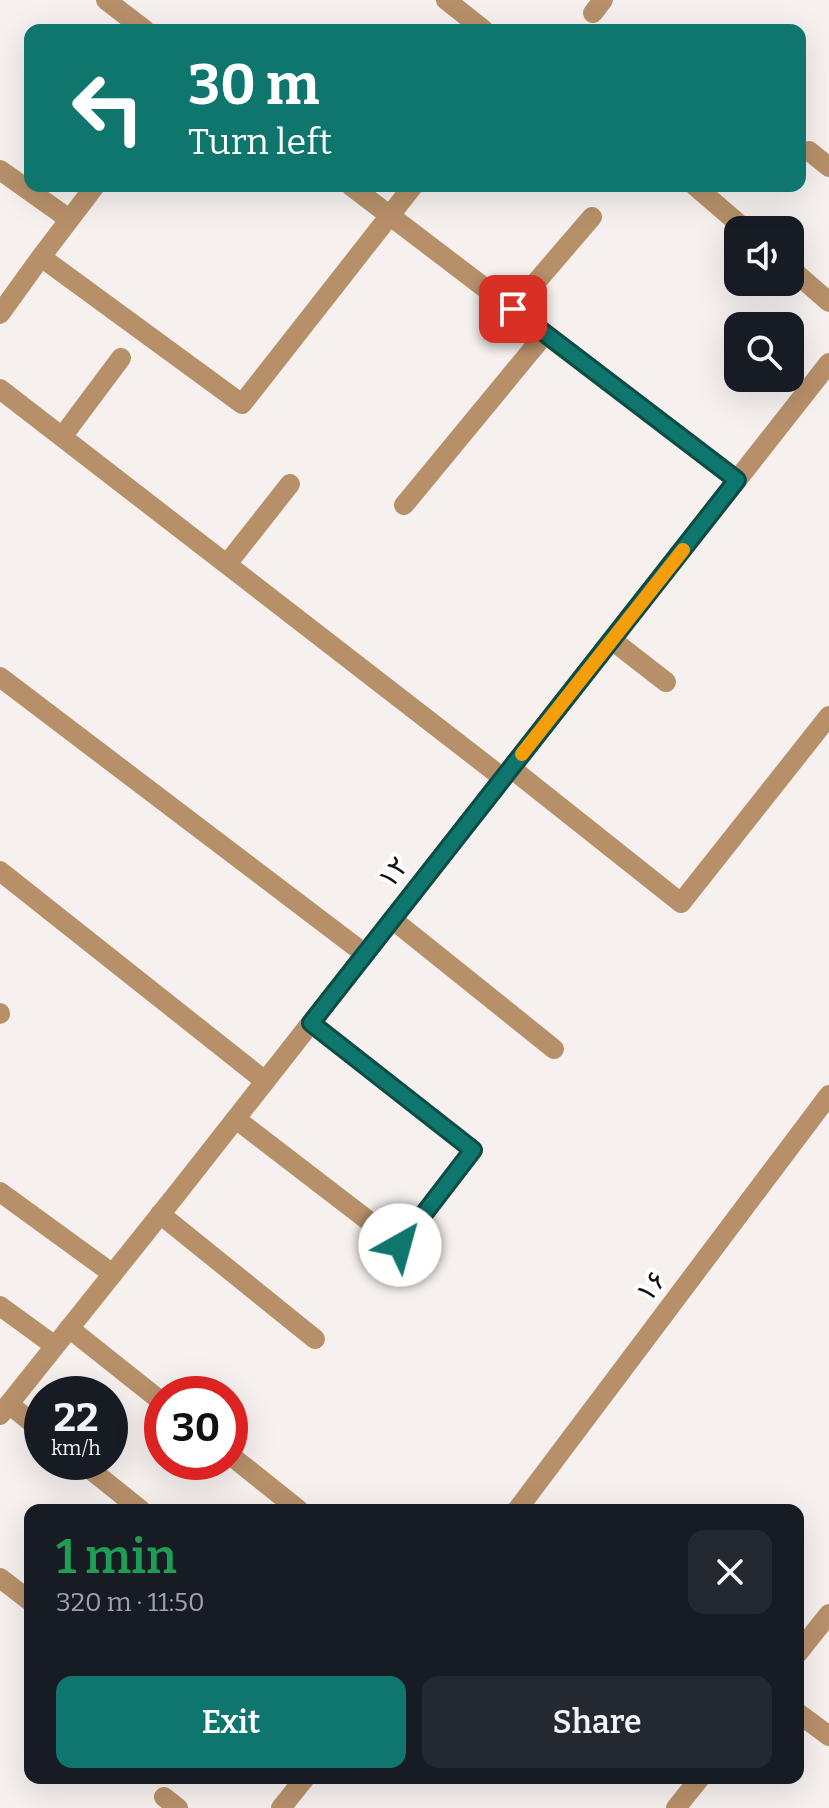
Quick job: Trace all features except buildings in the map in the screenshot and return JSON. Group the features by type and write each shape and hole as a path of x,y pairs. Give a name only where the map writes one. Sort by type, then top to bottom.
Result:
{"street":[{"path":"106,0 137,24"},
{"path":"446,0 476,24"},
{"path":"809,151 829,167"},
{"path":"0,170 24,187"},
{"path":"31,192 69,219"},
{"path":"0,314 90,192"},
{"path":"359,192 737,480"},
{"path":"41,257 242,404 408,192"},
{"path":"702,192 730,216"},
{"path":"513,309 592,217"},
{"path":"804,280 829,302"},
{"path":"404,505 545,334"},
{"path":"62,437 121,358"},
{"name":"۱۲","path":"4,1409 236,1119 829,363"},
{"path":"0,389 227,564 681,903 829,716"},
{"path":"227,564 290,484"},
{"path":"612,640 666,682"},
{"path":"0,677 365,954"},
{"path":"0,871 265,1081"},
{"path":"392,919 554,1049"},
{"path":"236,1119 400,1245 473,1150 311,1023"},
{"name":"۱۶","path":"522,1504 829,1095"},
{"path":"0,1192 113,1274"},
{"path":"160,1214 315,1339"},
{"path":"0,1306 55,1346"},
{"path":"69,1328 144,1388"},
{"path":"4,1409 24,1421"},
{"path":"248,1469 291,1504"},
{"path":"104,1480 134,1504"},
{"path":"0,1578 24,1596"},
{"path":"804,1645 829,1614"},
{"path":"804,1717 829,1736"},
{"path":"281,1808 300,1784"},
{"path":"676,1808 695,1784"}],"slow traffic":[{"path":"522,754 683,550"}],"route":[{"path":"400,1245 473,1150 311,1023 737,480 513,309"}]}
